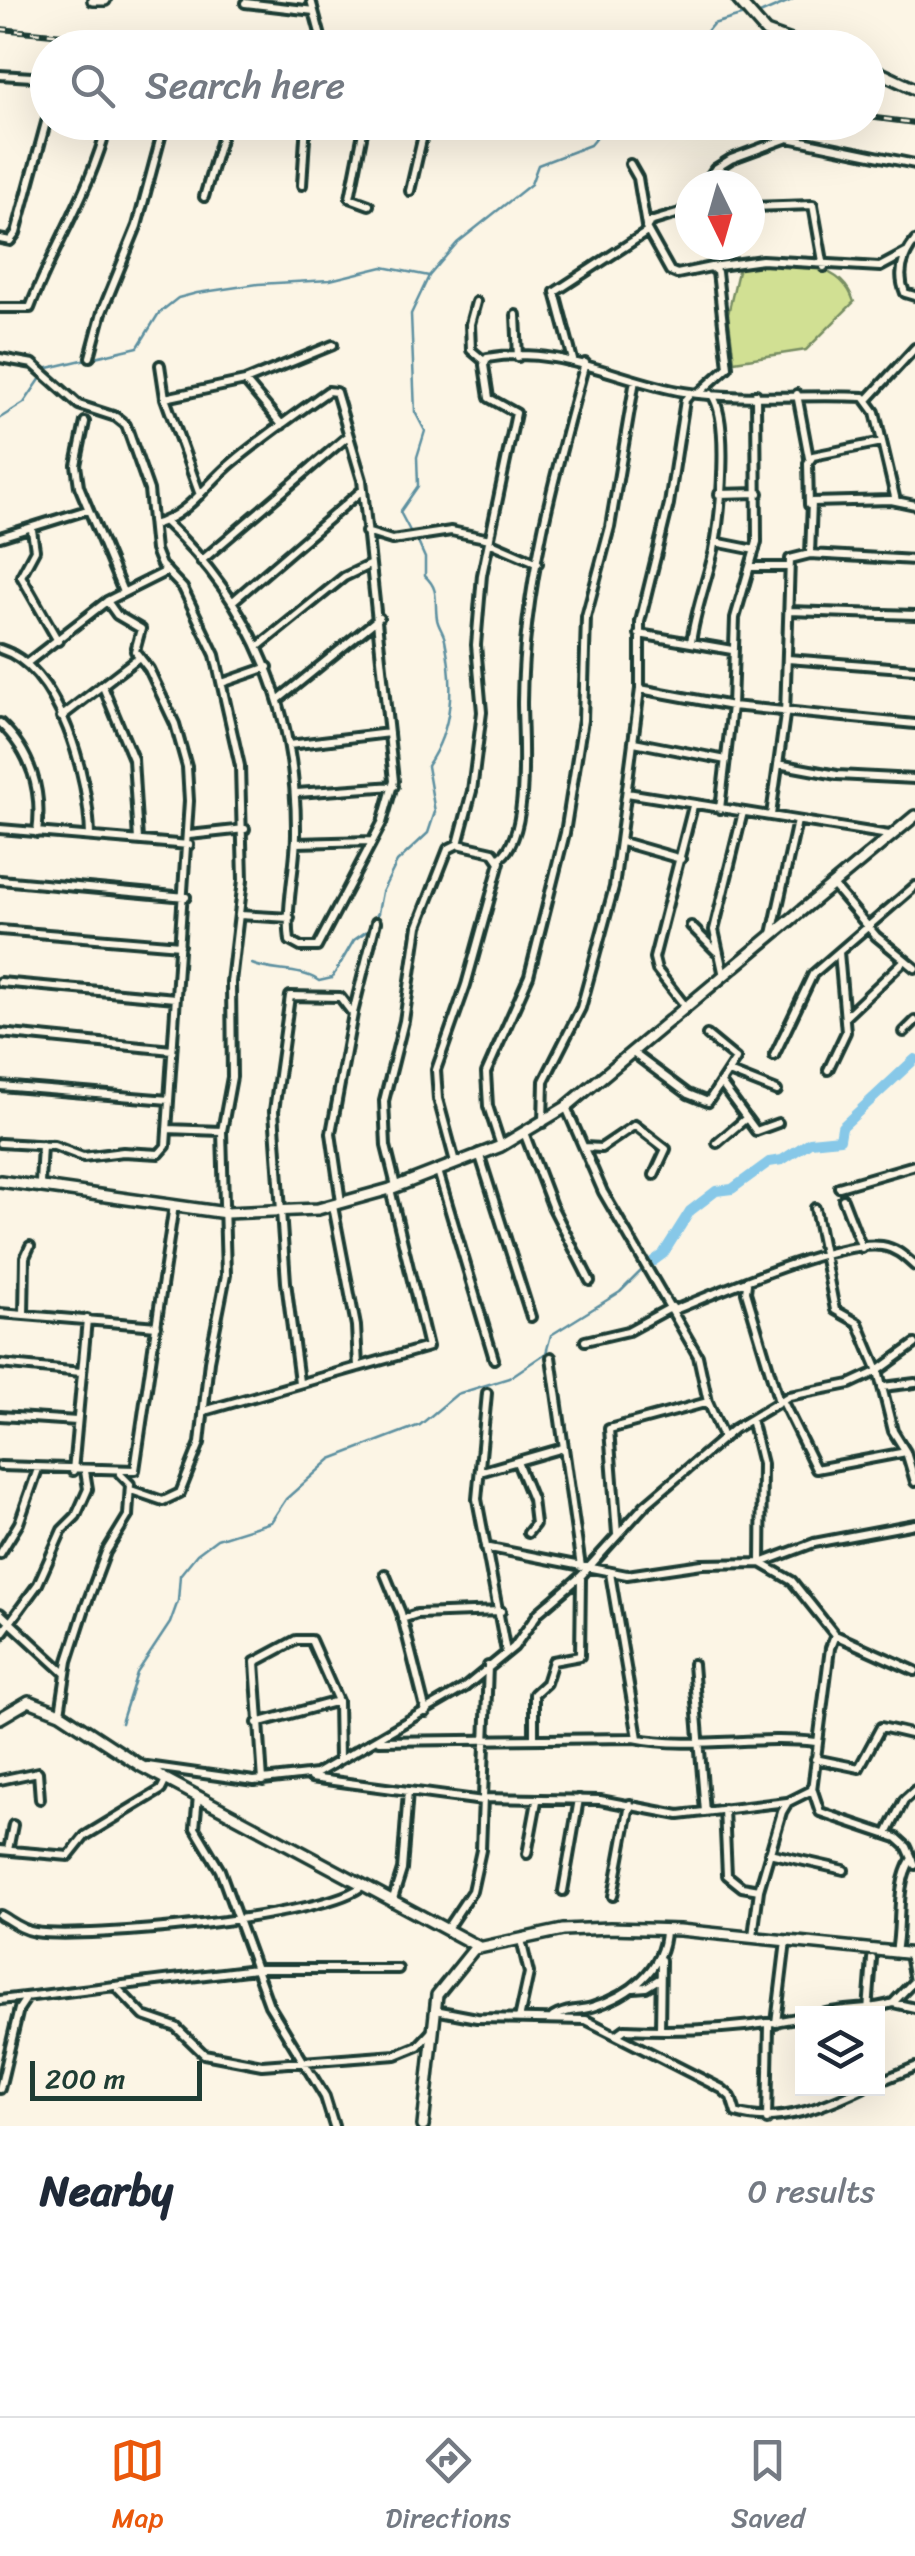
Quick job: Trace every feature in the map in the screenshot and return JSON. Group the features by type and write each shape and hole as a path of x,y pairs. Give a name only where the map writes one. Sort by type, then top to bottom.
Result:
{"street":[{"path":"95,0 106,0"},
{"path":"311,0 319,30"},
{"path":"738,0 756,24 770,30"},
{"path":"245,2 314,11"},
{"path":"0,75 30,77"},
{"path":"885,75 915,89"},
{"path":"0,239 10,241 16,234 41,140"},
{"path":"0,308 30,308 51,253 89,178 102,140"},
{"path":"90,357 102,312 137,226 161,140"},
{"path":"204,197 221,140"},
{"path":"302,185 305,140"},
{"path":"361,140 350,198 369,205"},
{"path":"410,191 422,140"},
{"path":"715,170 732,159 783,140"},
{"path":"798,140 915,164"},
{"path":"630,164 638,178 647,232 674,273 762,260 824,267 880,267 906,253 915,240"},
{"path":"765,207 813,204 824,267"},
{"path":"574,361 557,288 594,270 647,232 650,222 675,214"},
{"path":"906,253 902,289 915,296"},
{"path":"543,1124 544,1080 587,992 622,842 640,689 639,634 669,504 685,400 724,374 729,362 718,275 711,267"},
{"path":"458,844 474,780 482,712 476,645 490,540 516,413 489,398 484,361 472,350 470,324 476,302"},
{"path":"516,314 518,357"},
{"path":"165,398 245,381 333,344"},
{"path":"868,399 915,348"},
{"path":"484,361 518,357 574,361 696,393 868,399"},
{"path":"0,358 33,364 79,405 123,420 149,490 155,550 182,588 207,637 222,683 240,766 245,830 229,1010 232,1076 222,1130 226,1275 198,1451 176,1498 164,1500 130,1490"},
{"path":"455,1162 438,1099 436,1070 466,986 500,858 511,845 521,802 525,640 538,563 585,363"},
{"path":"160,365 165,398 200,495"},
{"path":"500,1146 488,1106 486,1073 529,976 565,833 583,720 586,616 610,527 636,380"},
{"path":"245,381 282,425"},
{"path":"154,525 200,495 282,425 333,390 338,395 362,480 394,786 317,947 301,948 290,941 296,792 289,745 268,667 260,645 233,601 164,522"},
{"path":"692,642 715,542 719,494 719,411 710,394"},
{"path":"720,809 732,706 736,618 755,550 759,493 756,394"},
{"path":"797,394 809,460 810,554"},
{"path":"868,399 896,500"},
{"path":"85,422 76,465 88,510 106,544 123,592"},
{"path":"202,561 348,436"},
{"path":"809,460 819,453 882,442"},
{"path":"233,601 361,491"},
{"path":"719,494 759,493"},
{"path":"809,507 817,501 896,500 915,505"},
{"path":"0,536 32,530 88,510"},
{"path":"32,530 35,550 21,576 58,641"},
{"path":"366,532 392,540 450,532 490,540 538,563"},
{"path":"715,542 755,550"},
{"path":"772,815 788,659 788,567 794,556 915,560"},
{"path":"260,645 344,577 369,565"},
{"path":"750,567 788,567"},
{"path":"27,663 107,602 167,571"},
{"path":"0,1143 42,1145 83,1157 123,1152 158,1154 165,1150 189,845 183,751 154,677 134,647 141,629 117,615 107,602"},
{"path":"789,610 915,615"},
{"path":"278,699 379,618"},
{"path":"639,634 732,650"},
{"path":"0,649 27,663 61,717 86,778 90,836"},
{"path":"61,717 104,689 139,658"},
{"path":"788,659 915,668"},
{"path":"222,683 268,667"},
{"path":"104,689 132,758 138,840"},
{"path":"640,689 732,706 915,724"},
{"path":"0,723 33,773 40,807 37,833"},
{"path":"289,745 389,733"},
{"path":"634,742 726,760"},
{"path":"778,764 837,775 915,779"},
{"path":"296,792 394,786"},
{"path":"627,793 888,836"},
{"path":"686,1008 657,970 654,958 693,806"},
{"path":"724,977 714,930 743,812"},
{"path":"0,1181 226,1213 281,1210 337,1205 500,1146 566,1108 915,816"},
{"path":"772,935 797,821"},
{"path":"0,829 189,845"},
{"path":"189,834 245,830"},
{"path":"296,842 371,841"},
{"path":"622,842 680,859"},
{"path":"204,1410 428,1348 393,1187 384,1112 404,1021 412,951 448,849 458,844 493,852 500,858"},
{"path":"0,880 186,897"},
{"path":"831,884 868,928 915,968"},
{"path":"774,1056 808,980 914,889"},
{"path":"240,915 290,918"},
{"path":"358,1367 356,1326 330,1144 353,1014 376,922"},
{"path":"691,926 717,951"},
{"path":"0,930 180,945"},
{"path":"828,1070 846,1038 838,951"},
{"path":"845,1017 905,960"},
{"path":"0,982 176,998"},
{"path":"299,1382 274,1111 287,998 340,998 353,1014"},
{"path":"904,1032 915,1021"},
{"path":"0,1033 172,1050"},
{"path":"633,1053 696,1099 708,1102 736,1057 707,1035"},
{"path":"730,1072 777,1091"},
{"path":"722,1085 726,1096 760,1132 778,1124"},
{"path":"0,1086 169,1100"},
{"path":"714,1096 726,1096"},
{"path":"566,1108 602,1192 698,1356 708,1402 723,1437"},
{"path":"717,1143 744,1118"},
{"path":"584,1146 601,1148 634,1125 666,1149 654,1175"},
{"path":"167,1129 222,1130"},
{"path":"525,1135 559,1223 590,1280"},
{"path":"40,1184 42,1145"},
{"path":"479,1153 531,1317"},
{"path":"840,1187 915,1165"},
{"path":"437,1170 494,1359"},
{"path":"843,1198 862,1248"},
{"path":"0,1466 132,1472 137,1464 174,1204"},
{"path":"814,1208 835,1310 858,1323 878,1372 893,1431 906,1452 915,1482"},
{"path":"24,1314 25,1257 30,1246"},
{"path":"585,1341 626,1332 673,1308 823,1257 862,1248 888,1247 915,1266"},
{"path":"747,1284 746,1292 780,1401 820,1470 906,1452"},
{"path":"0,1312 157,1326"},
{"path":"73,1470 86,1319"},
{"path":"534,1739 534,1694 546,1684 553,1662 580,1656 584,1568 723,1437 780,1401 850,1384 878,1372 915,1344"},
{"path":"551,1357 584,1568"},
{"path":"0,1364 81,1372"},
{"path":"882,1387 915,1383"},
{"path":"487,1393 477,1492 506,1652"},
{"path":"618,1535 609,1429 630,1420 708,1402"},
{"path":"0,1416 77,1421"},
{"path":"751,1419 762,1464 761,1563"},
{"path":"482,1472 563,1448"},
{"path":"517,1462 532,1499 535,1524 528,1533"},
{"path":"0,1554 20,1523 38,1469"},
{"path":"0,1636 38,1584 62,1530 76,1516 88,1489 85,1471"},
{"path":"65,1673 103,1557 128,1516 128,1480 117,1472"},
{"path":"484,1547 610,1573 761,1563 777,1553 814,1543 915,1524"},
{"path":"761,1563 792,1581 835,1635 913,1670 915,1658"},
{"path":"610,1573 638,1738"},
{"path":"385,1574 402,1619 426,1712"},
{"path":"307,1778 464,1688 522,1640 547,1603 581,1576"},
{"path":"402,1619 417,1614 501,1611"},
{"path":"0,1613 65,1673 68,1684 60,1713"},
{"path":"835,1635 816,1742 812,1790 820,1812 904,1842 913,1862 901,1897 902,1924 896,1952"},
{"path":"263,1781 256,1724 255,1662 296,1640 311,1640 338,1702 339,1761"},
{"path":"693,1664 705,1812"},
{"path":"445,1931 472,1891 481,1850 488,1665"},
{"path":"0,1718 29,1701 60,1713 166,1780 479,1947 576,1928 753,1936 912,1954 914,1981 893,2003 884,2006"},
{"path":"256,1724 338,1702"},
{"path":"815,1759 858,1768 881,1728 915,1735"},
{"path":"375,1741 638,1738 658,1742 816,1742"},
{"path":"141,1766 263,1781 307,1778 483,1799 579,1799 630,1804 679,1815 788,1802 812,1790"},
{"path":"0,1780 38,1772 40,1799"},
{"path":"13,1825 4,1850 69,1856 86,1836 161,1790 166,1780"},
{"path":"887,1834 904,1800 915,1790"},
{"path":"392,1902 402,1870 408,1791"},
{"path":"198,1796 195,1828 220,1870 269,2006 325,2097 334,2126"},
{"path":"563,1891 579,1799"},
{"path":"527,1854 538,1801"},
{"path":"753,1936 759,1890 788,1802"},
{"path":"613,1896 630,1804"},
{"path":"724,1808 727,1875 742,1887 759,1890"},
{"path":"770,1853 844,1870"},
{"path":"0,1915 36,1932 237,1920 294,1911 351,1894 362,1885"},
{"path":"660,2030 665,1930"},
{"path":"519,2019 528,1980 520,1940"},
{"path":"766,2123 772,2024 786,1940"},
{"path":"423,2126 440,1988 479,1947"},
{"path":"552,2018 599,2004 631,1988 650,1972 662,1954"},
{"path":"868,2006 872,1959"},
{"path":"0,2000 118,1989 255,1968 398,1968"},
{"path":"646,1988 660,1978"},
{"path":"631,1988 660,1993"},
{"path":"118,1989 144,2016 176,2028 208,2056 262,2065 396,2055 418,2046 434,2028"},
{"path":"0,2090 19,2008 28,1996"},
{"path":"893,2003 915,2008"},
{"path":"435,2010 466,2017 586,2020 722,2090 731,2097 734,2111 766,2123 841,2096"},
{"path":"618,2034 625,2028 660,2030 795,2019"},
{"path":"885,2079 915,2067"},
{"path":"743,2116 748,2126"}],"green space":[{"path":"739,267 814,267 838,278 854,302 806,350 734,361 728,314"}],"waterway":[{"path":"755,16 792,0"},
{"path":"708,30 713,24 744,15"},
{"path":"410,531 400,512 418,486 417,457 425,431 415,412 411,314 429,276 457,243 531,184 538,165 594,140"},
{"path":"48,368 138,347 159,313 178,298 197,293 258,284 330,280 383,267 429,276"},
{"path":"0,418 24,403 43,375"},
{"path":"252,964 319,981 332,978 354,940 367,931 378,913 382,892 397,862 428,833 435,812 427,766 447,721 450,673 437,619 435,591 425,576 425,558 417,540"},
{"path":"648,1265 663,1254 690,1211 716,1191 732,1189 769,1162 782,1160 810,1142 840,1139 842,1127 915,1059"},
{"path":"121,1723 137,1673 170,1623 178,1601 180,1575 197,1554 217,1539 271,1522 286,1499 331,1459 420,1425 457,1394 509,1378 546,1353 551,1335 620,1292 644,1268"}],"railway":[{"path":"0,29 30,32"},
{"path":"885,119 915,123"}]}
